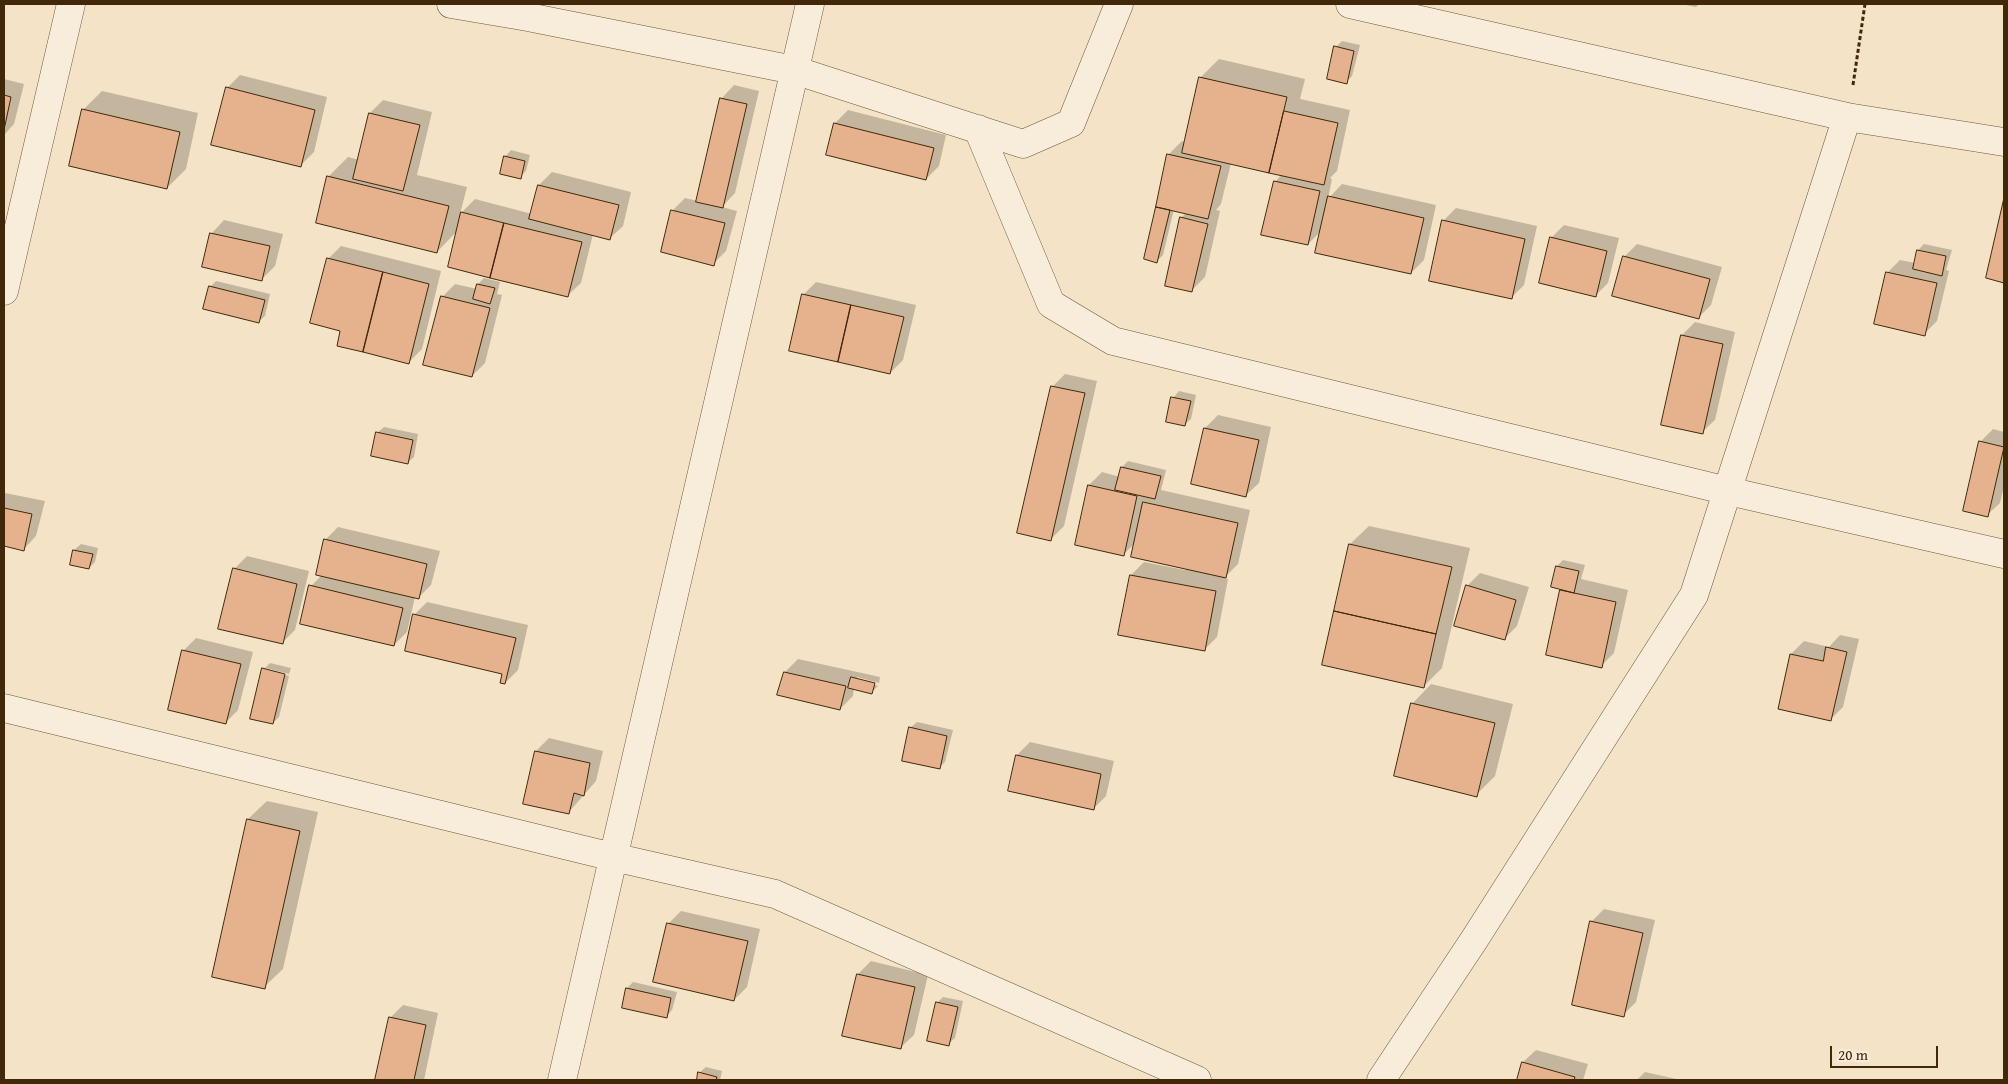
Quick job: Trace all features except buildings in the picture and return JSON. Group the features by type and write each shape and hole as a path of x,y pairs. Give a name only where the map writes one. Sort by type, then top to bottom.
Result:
{"street":[{"path":"4,291 71,4"},
{"path":"451,4 528,17 794,70 1023,144 1071,123 1119,4"},
{"path":"562,1080 810,4"},
{"path":"1350,4 1847,117 2004,142"},
{"path":"1381,1080 1474,940 1694,595 1847,117"},
{"path":"978,130 1051,304 1113,341 1728,491 2004,554"},
{"path":"4,708 613,857 775,894 1197,1080"}],"path":[{"path":"1847,117 1866,4"}]}
